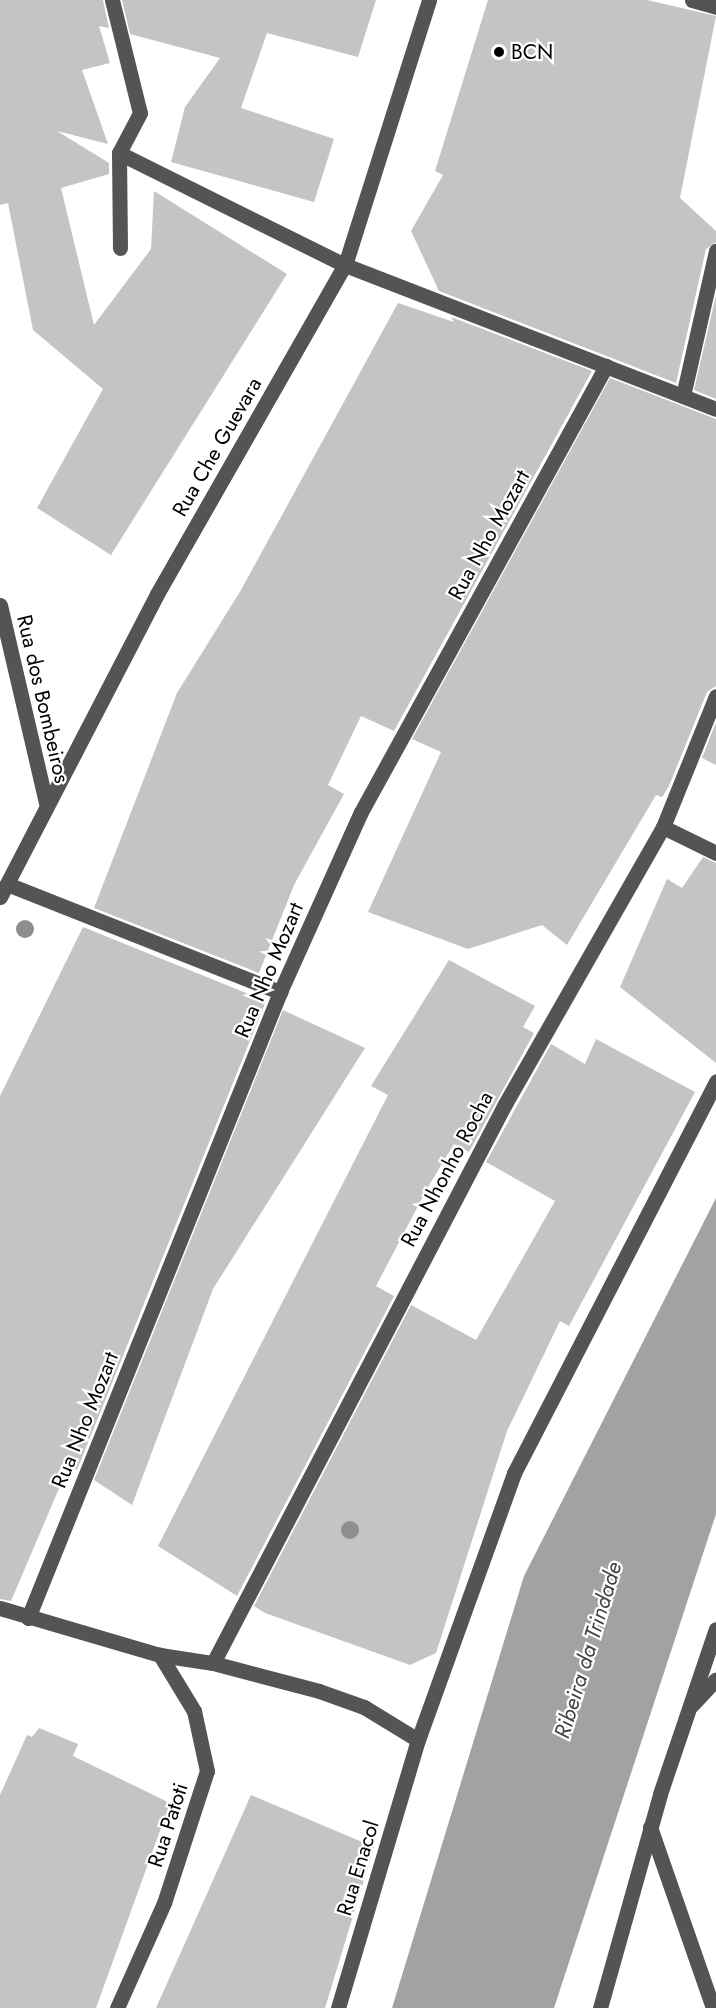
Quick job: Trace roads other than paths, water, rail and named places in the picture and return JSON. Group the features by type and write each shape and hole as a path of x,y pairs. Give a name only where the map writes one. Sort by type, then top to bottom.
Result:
{"street":[{"path":"112,0 140,113 119,153 120,248"},
{"name":"Rua Che Guevara","path":"3,891 46,803 157,594 345,265 429,0"},
{"path":"692,0 716,7"},
{"path":"119,153 345,265 716,409"},
{"path":"683,396 716,250"},
{"name":"Rua Nho Mozart","path":"28,1618 280,992 361,812 606,366"},
{"name":"Rua dos Bombeiros","path":"0,605 46,803"},
{"name":"Rua Nhonho Rocha","path":"213,1663 505,1104 663,827 716,696"},
{"path":"663,827 716,853"},
{"path":"3,891 280,992"},
{"name":"Rua Enacol","path":"339,2008 418,1740 514,1473 716,1081"},
{"path":"0,1608 160,1656 213,1663 364,1707 418,1740"},
{"path":"600,2008 650,1826 716,1629"},
{"name":"Rua Patoti","path":"117,2008 164,1903 207,1771 195,1712 160,1656"},
{"path":"687,1710 716,1679"},
{"path":"650,1826 713,2008"}],"water":[{"name":"Ribeira da Trindade","path":"716,1198 716,1514 554,2008 392,2008 524,1576"}],"place":[{"name":"BCN","path":"499,52"}]}
